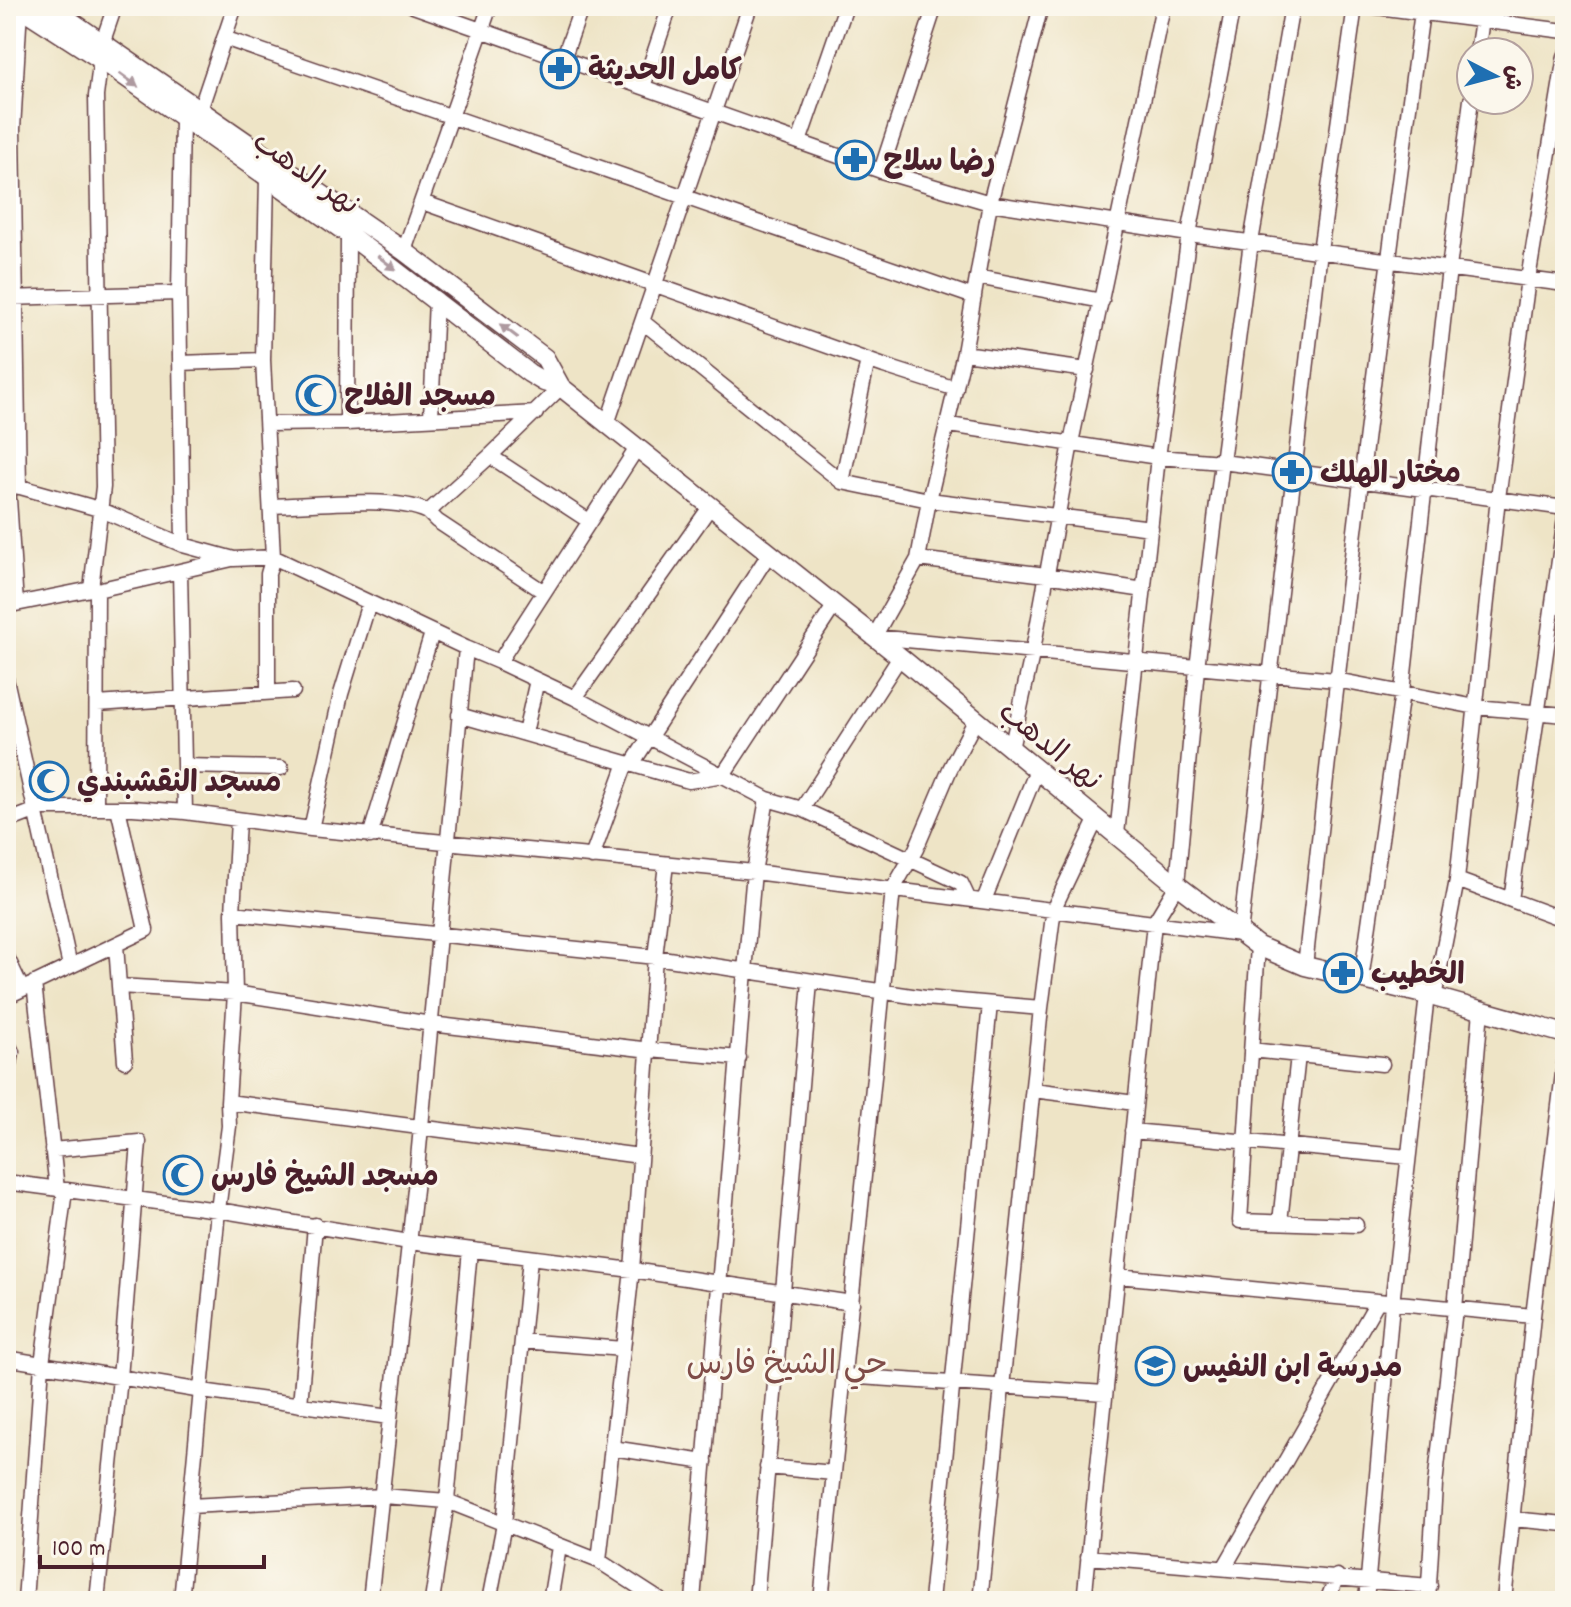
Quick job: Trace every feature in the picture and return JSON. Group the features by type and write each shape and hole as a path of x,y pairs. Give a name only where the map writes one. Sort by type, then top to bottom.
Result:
{"main road":[{"name":"نهر الدهب","path":"49,6 182,119 348,234 529,373 561,387 900,657 1240,934 1258,946 1305,966 1430,996 1565,1034"},
{"name":"نهر الدهب","path":"19,7 101,50 200,110 404,251 545,358 561,387"}],"street":[{"path":"96,808 94,590 103,487 96,96 101,50 115,6"},
{"path":"200,110 235,6"},
{"path":"413,6 881,171 990,203 1189,234 1565,284"},
{"path":"404,251 490,6"},
{"path":"563,59 582,6"},
{"path":"643,87 670,6"},
{"path":"607,424 750,6"},
{"path":"799,142 846,6"},
{"path":"881,171 935,6"},
{"path":"1041,6 990,203 964,353 918,559 874,637 1336,680 1476,707 1565,715"},
{"path":"1011,749 1033,650 1071,443 1163,6"},
{"path":"1117,834 1158,457 1189,234 1233,6"},
{"path":"1084,1601 1154,923 1177,885 1197,668 1222,462 1251,242 1292,6"},
{"path":"6,822 36,810 118,808 185,812 370,836 754,872 1240,934 1292,472 1355,6"},
{"path":"1370,6 1565,31"},
{"path":"19,7 10,129 11,605 234,559 273,557 575,698 767,799 802,809 961,883 968,898"},
{"path":"1305,966 1336,680 1422,12"},
{"path":"1480,36 1482,20"},
{"path":"224,38 974,297"},
{"path":"1366,1601 1384,1303 1430,996 1457,880 1498,498 1528,279 1565,56"},
{"path":"1361,980 1402,692 1469,116"},
{"path":"182,119 179,293 183,545"},
{"path":"267,178 263,360 273,557 268,574 268,692"},
{"path":"422,202 956,389"},
{"path":"347,423 348,234"},
{"path":"977,277 1102,301"},
{"path":"12,298 179,293"},
{"path":"431,417 436,299"},
{"path":"643,322 842,482 929,500 1151,528"},
{"path":"964,353 1087,370"},
{"path":"180,363 263,360"},
{"path":"842,482 868,360"},
{"path":"428,512 561,387"},
{"path":"267,424 536,413"},
{"path":"949,425 1158,457 1222,462 1565,508"},
{"path":"499,662 637,448"},
{"path":"490,456 589,521"},
{"path":"11,484 99,509 183,545 234,559"},
{"path":"271,506 390,503 416,506 544,592"},
{"path":"575,698 710,507"},
{"path":"1511,900 1565,518"},
{"path":"592,857 629,764 769,554"},
{"path":"918,559 1144,590"},
{"path":"180,571 185,812"},
{"path":"311,829 341,694 369,603"},
{"path":"459,715 689,781 723,775 834,606"},
{"path":"370,836 432,633"},
{"path":"370,1601 450,844 466,648"},
{"path":"802,809 900,657"},
{"path":"6,679 70,966"},
{"path":"525,733 537,680"},
{"path":"97,704 293,691"},
{"path":"821,1601 893,889 975,721"},
{"path":"184,766 281,768"},
{"path":"984,900 1037,770"},
{"path":"693,1601 754,872 767,799"},
{"path":"6,997 146,930 118,808"},
{"path":"980,1601 1054,908 1097,818"},
{"path":"181,1601 218,1210 229,1126 238,820"},
{"path":"599,1561 632,1270 655,957 666,864"},
{"path":"1457,880 1565,920"},
{"path":"233,913 655,957 884,993 1041,1008"},
{"path":"116,945 125,1061"},
{"path":"1258,946 1240,1221 1356,1225"},
{"path":"6,955 28,986 52,1150 61,1189 42,1364 25,1601"},
{"path":"756,1601 810,982"},
{"path":"119,986 235,993 431,1024 739,1058"},
{"path":"931,1601 990,1004"},
{"path":"1088,1557 1369,1579 1429,1593 1435,1485 1455,1309 1481,1010"},
{"path":"6,1040 12,1052 6,1087"},
{"path":"1251,1050 1382,1064"},
{"path":"1280,1222 1298,1055"},
{"path":"1504,1601 1533,1316 1565,1057"},
{"path":"1033,1090 1135,1103"},
{"path":"228,1102 640,1156"},
{"path":"1132,1131 1408,1157"},
{"path":"52,1150 139,1142 120,1378 97,1601"},
{"path":"6,1182 852,1303"},
{"path":"300,1405 315,1225"},
{"path":"432,1601 447,1501 470,1250"},
{"path":"489,1601 504,1524 530,1258"},
{"path":"1118,1276 1533,1316"},
{"path":"1224,1568 1384,1303"},
{"path":"522,1341 623,1349"},
{"path":"6,1358 202,1391 389,1417"},
{"path":"844,1376 1105,1393"},
{"path":"612,1448 705,1462"},
{"path":"767,1467 834,1473"},
{"path":"190,1506 383,1496 447,1501 599,1561 661,1601"},
{"path":"1513,1519 1565,1524"},
{"path":"550,1601 559,1547"},
{"path":"1327,1601 1337,1576"}],"place":[{"name":"كامل الحديثة","path":"560,69"},
{"name":"رضا سلاح","path":"855,160"},
{"name":"مسجد الفلاح","path":"316,395"},
{"name":"مختار الهلك","path":"1292,472"},
{"name":"مسجد النقشبندي","path":"49,781"},
{"name":"الخطيب","path":"1343,973"},
{"name":"مسجد الشيخ فارس","path":"183,1175"},
{"name":"مدرسة ابن النفيس","path":"1155,1366"}],"district":[{"name":"حي الشيخ فارس","path":"787,1362"}]}
